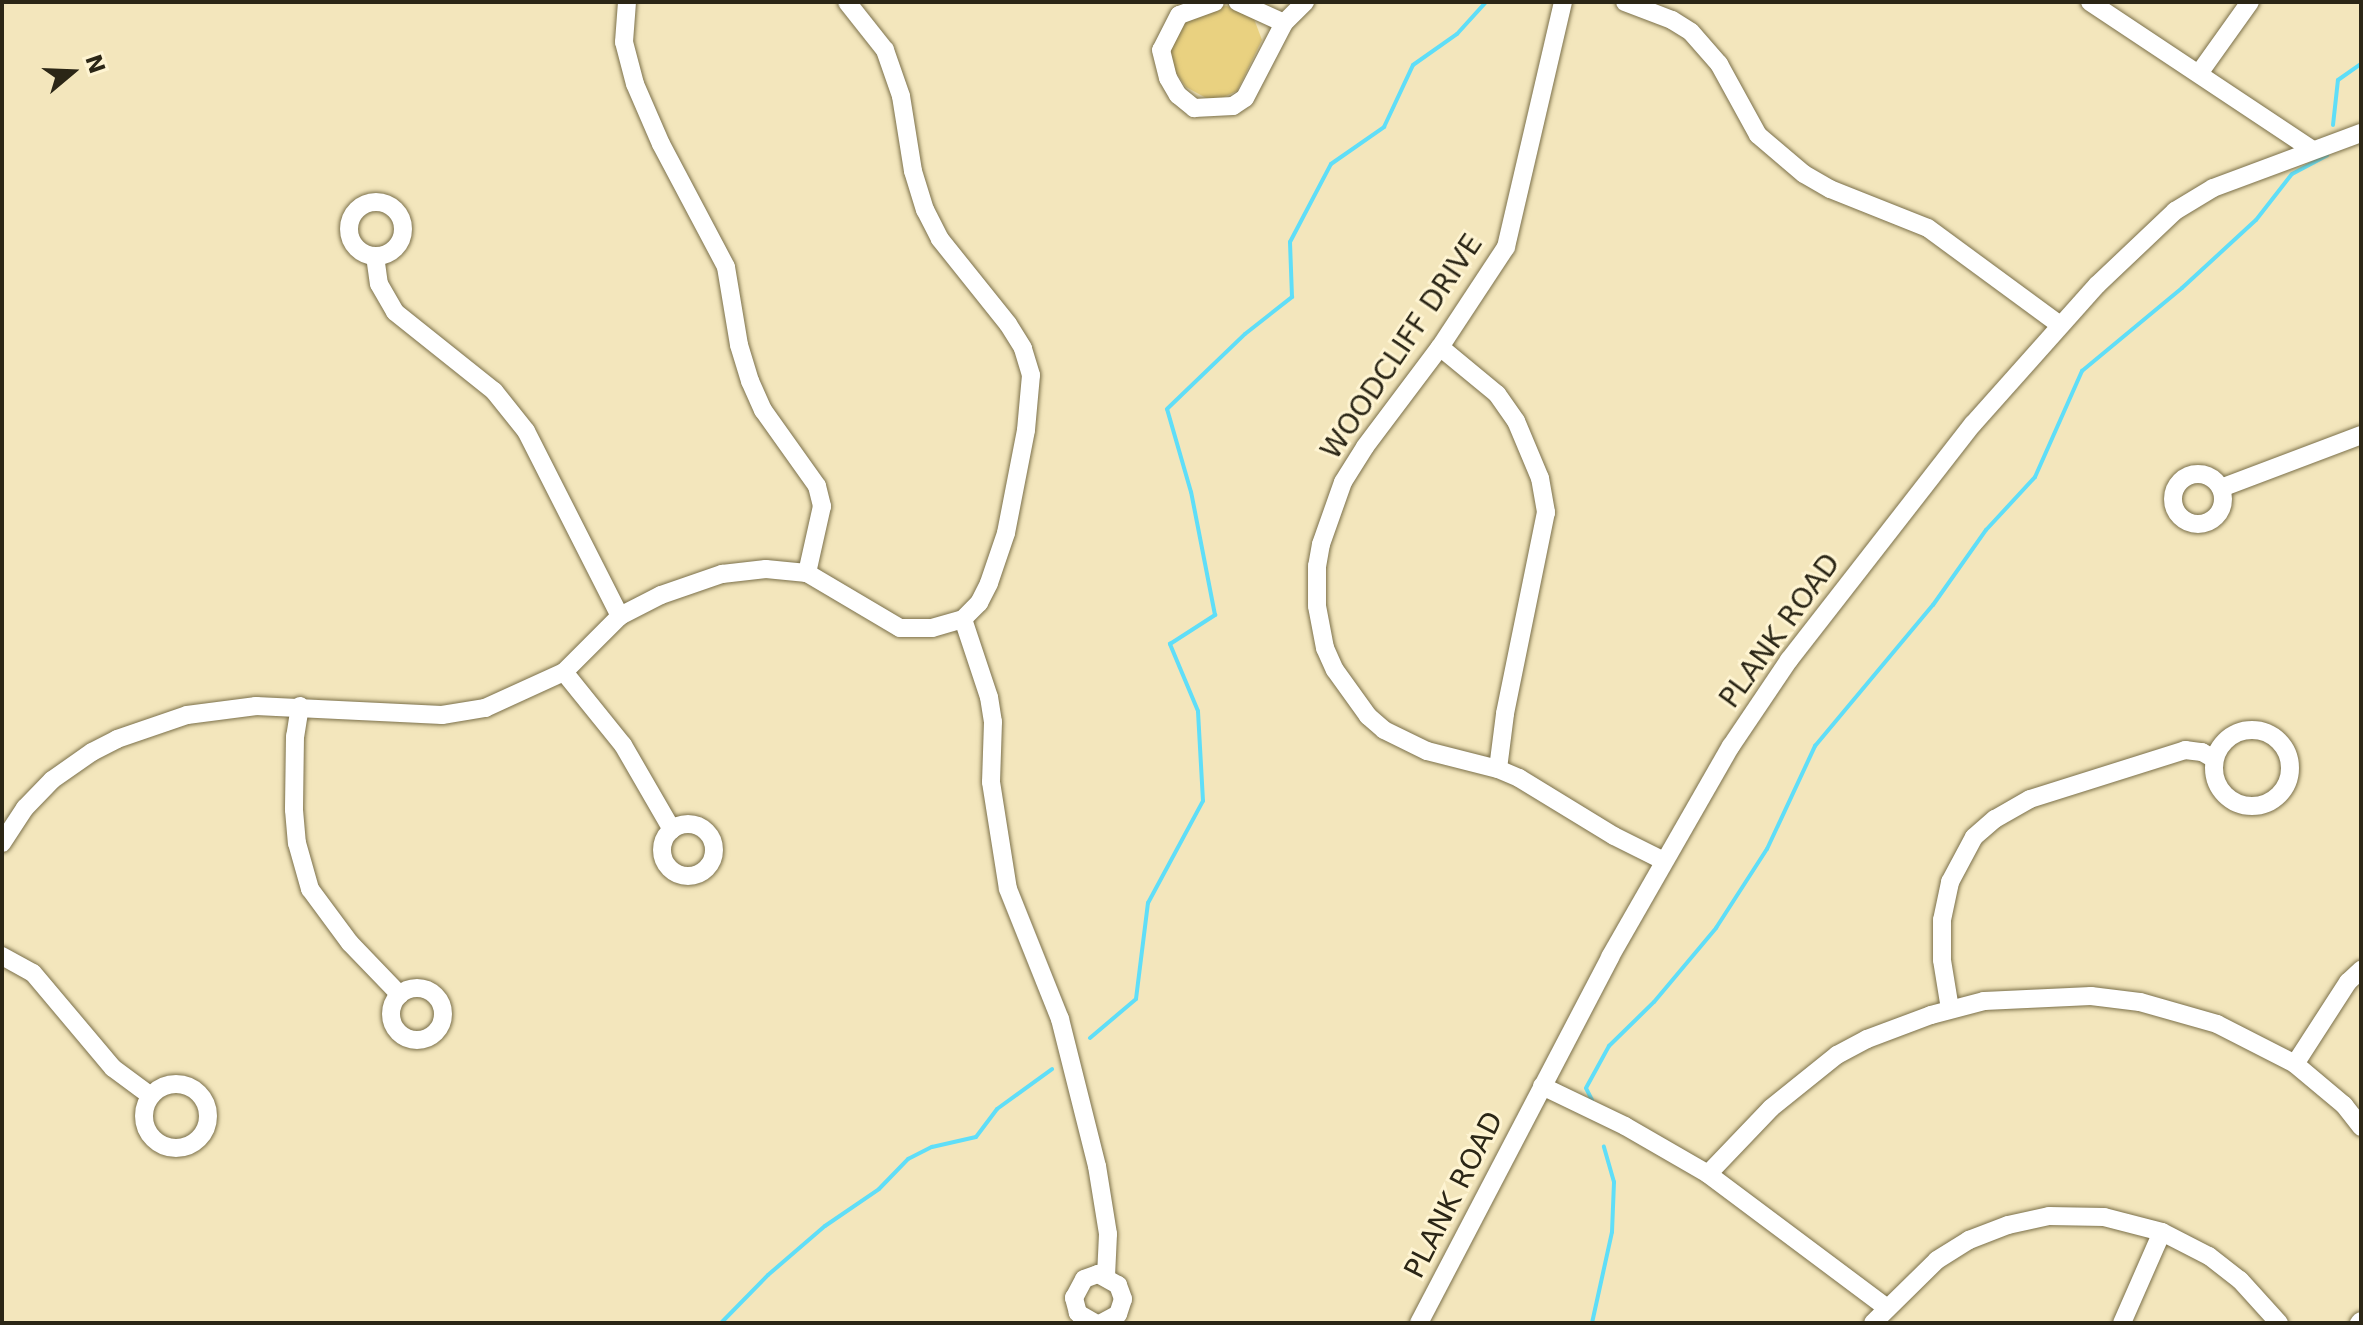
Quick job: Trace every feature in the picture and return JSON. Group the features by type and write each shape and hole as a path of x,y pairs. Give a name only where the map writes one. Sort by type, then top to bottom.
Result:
{"street":[{"path":"627,2 624,42 635,84 661,144 726,267 739,345 750,381 763,410 817,486 822,506 807,573"},
{"path":"2,843 25,808 52,780 117,739 187,715 256,706 442,715 485,708 564,672 620,616 661,595 722,574 766,569 807,573 900,628 932,628 963,619 979,603 989,583 1006,533 1026,430 1031,375 1023,348 1008,324 940,239 925,210 913,171 901,96 885,50 847,2"},
{"path":"1215,2 1179,15 1161,50 1168,78 1178,95 1194,108 1212,110 1233,106 1245,98 1284,23 1305,2"},
{"path":"1238,2 1284,23"},
{"name":"WOODCLIFF DRIVE","path":"1563,2 1506,247 1440,347 1373,435 1343,482 1321,544 1317,606 1325,648 1335,670 1368,716 1403,742 1498,769 1664,861"},
{"path":"1625,2 1672,20 1691,32 1719,64 1758,135 1804,174 1830,189 1928,228 2060,325"},
{"path":"2090,2 2200,72 2311,149"},
{"path":"2200,72 2250,2"},
{"name":"PLANK ROAD","path":"1419,1323 1542,1086 1664,861 1731,746 1789,660 1973,424 2060,325 2175,211 2213,188 2311,149 2361,133"},
{"path":"375,256 379,284 395,312 494,391 526,431 620,616"},
{"path":"1440,347 1497,394 1516,421 1540,478 1546,512 1505,714 1498,769"},
{"path":"2221,488 2361,435"},
{"path":"963,619 989,697 993,722 991,782 1008,889 1060,1019 1097,1166 1108,1234 1106,1276"},
{"path":"564,672 623,745 672,830"},
{"path":"300,706 295,736 294,810 299,853 310,889 350,943 400,995"},
{"path":"2259,730 2273,736 2287,752 2288,781 2274,799 2260,806 2244,806 2230,800 2219,788 2214,774 2214,759 2220,745 2231,735 2259,730"},
{"path":"1950,1009 1942,960 1942,920 1950,882 1974,837 2002,813 2030,799 2185,750 2202,752 2214,759"},
{"path":"2,956 33,973 113,1068 151,1096"},
{"path":"2295,1064 2348,982 2361,970"},
{"path":"1708,1174 1771,1108 1837,1055 1867,1039 1950,1009 1984,1001 2070,997 2140,1002 2217,1024 2295,1064 2344,1105 2361,1127"},
{"path":"1542,1086 1625,1126 1708,1174 1886,1307"},
{"path":"1873,1323 1937,1260 1969,1240 2008,1225 2049,1216 2104,1217 2162,1232 2209,1256 2230,1272 2279,1323"},
{"path":"2122,1323 2162,1232"},
{"path":"1095,1323 1078,1313 1075,1291 1084,1279 1106,1276 1118,1285 1123,1299 1118,1314 1102,1323"}],"shaded area":[{"path":"1227,6 1254,19 1262,40 1237,91 1217,100 1208,99 1186,87 1173,68 1170,44 1181,23 1215,7"}],"waterway":[{"path":"1090,1038 1136,999 1148,903 1203,801 1198,711 1170,644 1215,615 1191,492 1167,409 1245,334 1292,297 1290,242 1331,164 1384,127 1413,65 1457,34 1486,2"},
{"path":"2333,125 2338,80 2361,64"},
{"path":"1592,1100 1586,1088 1609,1046 1654,1002 1716,928 1767,849 1815,746 1933,605 1986,530 2035,477 2082,371 2182,288 2256,220 2292,174 2327,155"},
{"path":"721,1323 768,1275 825,1226 879,1189 908,1159 932,1147 976,1137 997,1109 1052,1069"},
{"path":"1592,1323 1612,1232 1614,1182 1604,1146"}]}
